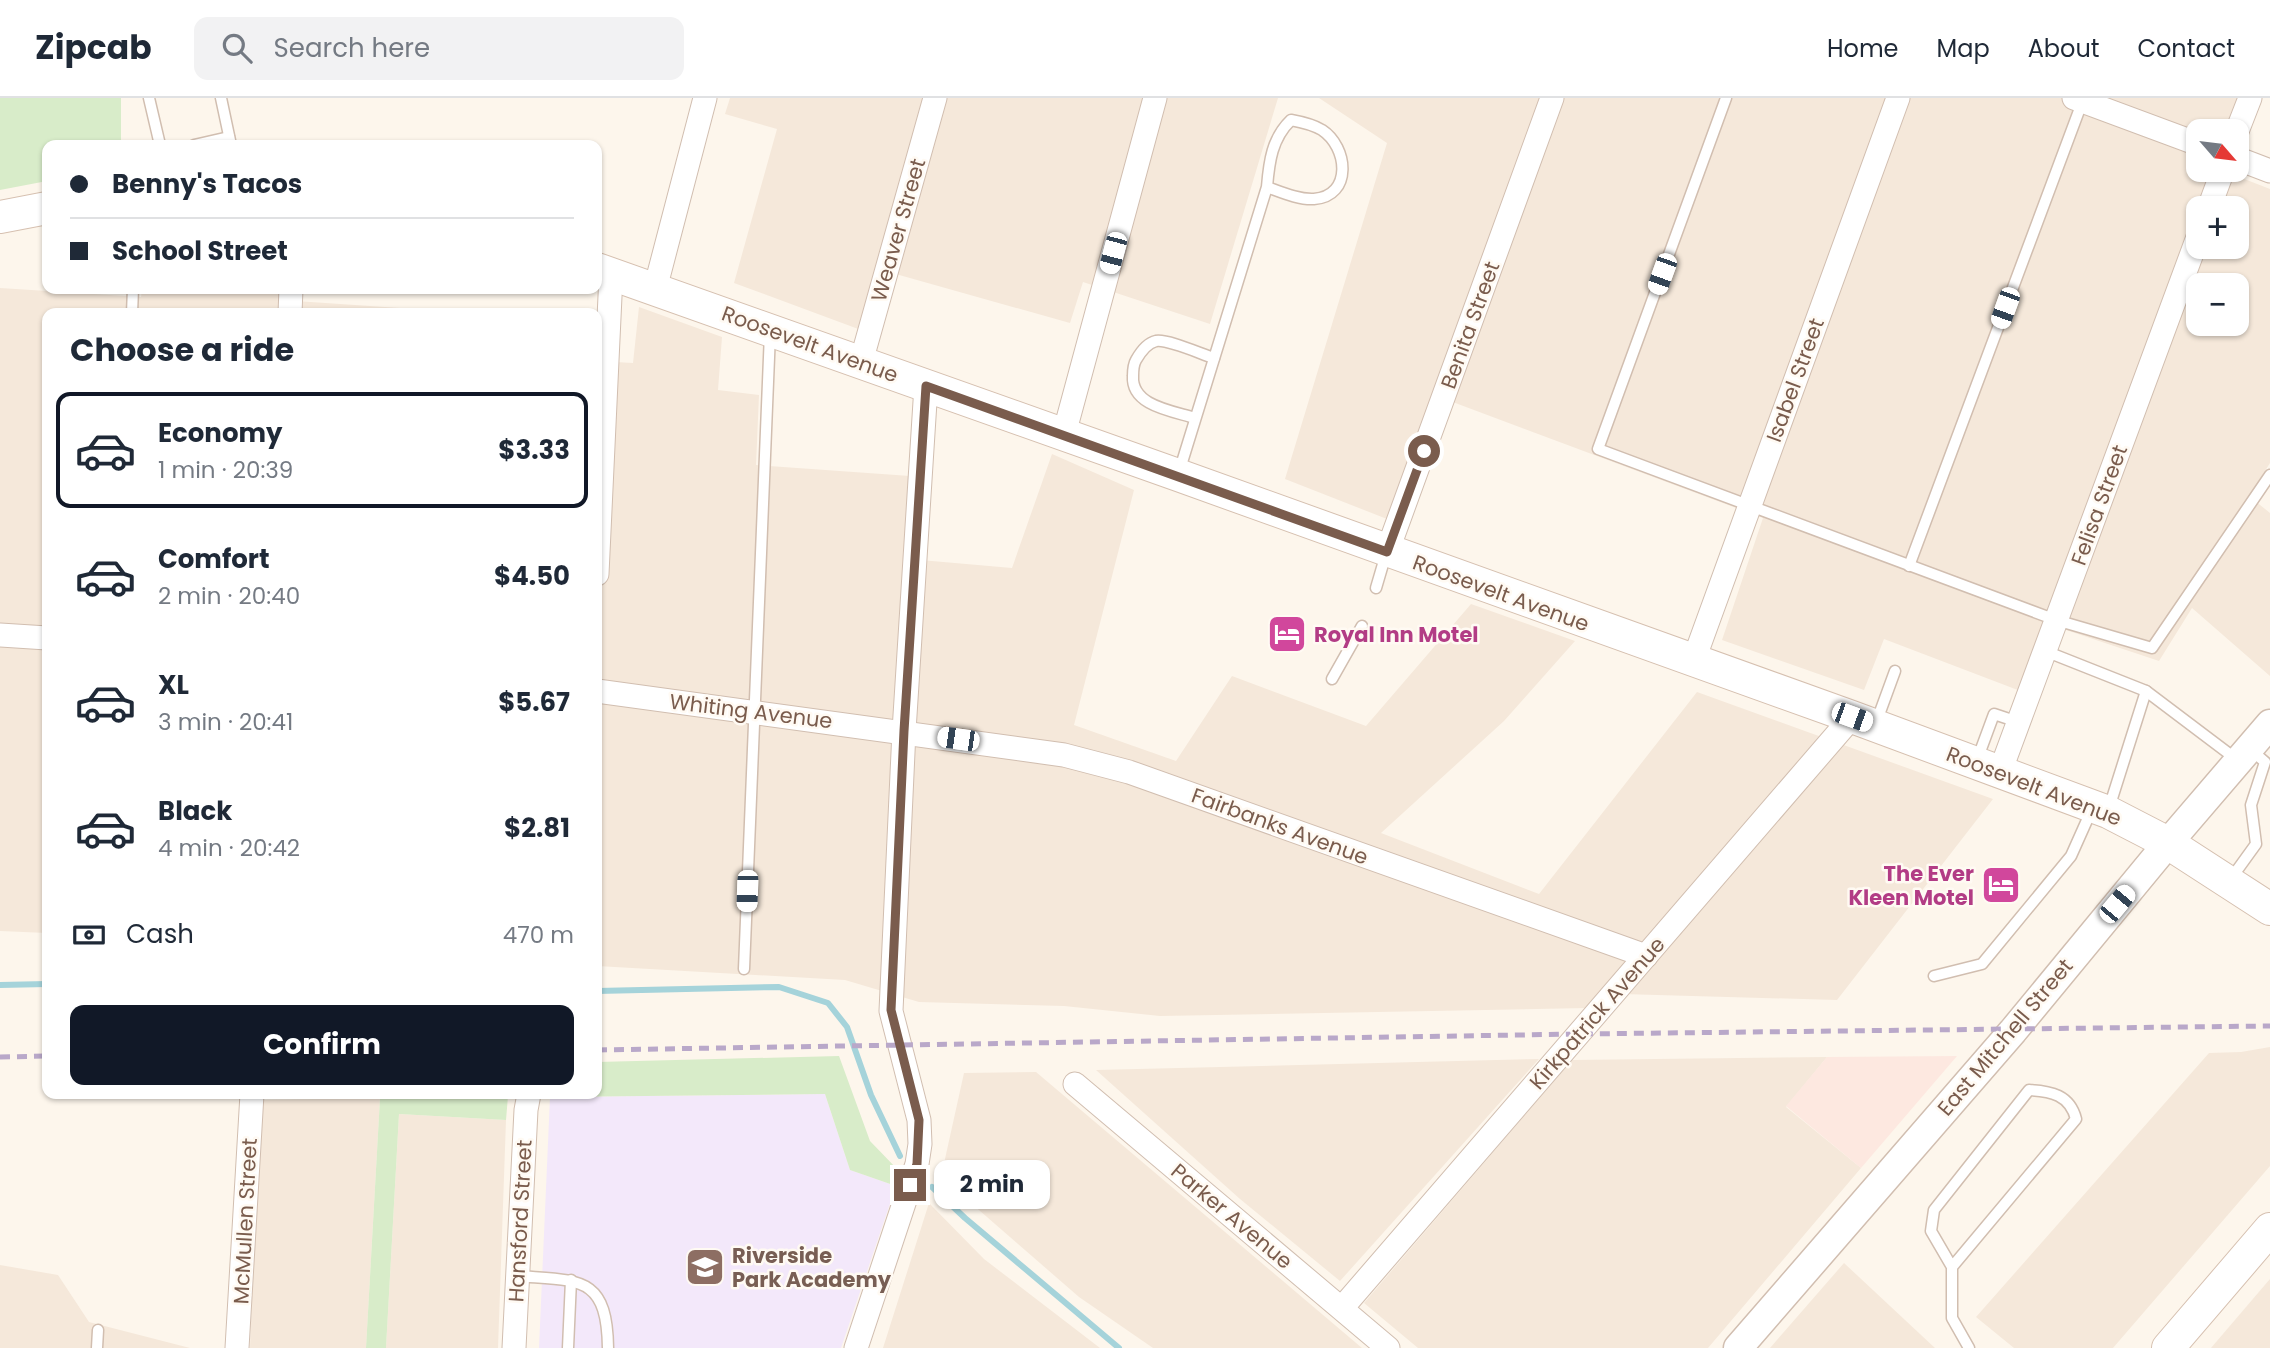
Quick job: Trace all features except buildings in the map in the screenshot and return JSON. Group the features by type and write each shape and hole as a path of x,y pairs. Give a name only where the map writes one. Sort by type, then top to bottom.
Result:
{"main road":[{"path":"0,217 42,209"},
{"name":"Roosevelt Avenue","path":"604,272 1064,434 2101,809 2168,843 2270,909"},
{"path":"2168,1348 2270,1228"}],"street":[{"path":"655,289 705,98"},
{"name":"Weaver Street","path":"861,362 935,98"},
{"path":"1064,434 1155,98"},
{"name":"Benita Street","path":"1387,552 1552,98"},
{"name":"Isabel Street","path":"1693,662 1898,98"},
{"path":"2242,119 2250,98"},
{"path":"2080,99 2186,139"},
{"path":"2249,163 2270,170"},
{"name":"Felisa Street","path":"1988,768 2018,722 2190,259"},
{"path":"602,358 604,272"},
{"path":"856,1348 917,1164 920,1144 919,1120 891,1010 904,731 926,386"},
{"path":"0,635 42,638"},
{"name":"Whiting Avenue","path":"602,692 904,731"},
{"name":"Kirkpatrick Avenue","path":"1342,1308 1646,956 1863,722"},
{"name":"East Mitchell Street","path":"1738,1348 2013,1031 2270,724"},
{"name":"Fairbanks Avenue","path":"904,731 1064,755 1129,772 1646,956"},
{"name":"Parker Avenue","path":"1075,1084 1388,1348"},
{"name":"McMullen Street","path":"237,1348 252,1099"},
{"name":"Hansford Street","path":"514,1348 528,1099"}],"lane":[{"path":"149,98 159,140"},
{"path":"222,98 230,140"},
{"path":"1726,98 1598,449 2056,620 2152,648 2270,475"},
{"path":"1909,566 2080,99"},
{"path":"1178,475 1266,187 1274,144 1281,129 1291,120 1307,122 1324,131 1344,161 1343,175 1335,191 1327,197 1311,199 1266,187"},
{"path":"744,968 771,330"},
{"path":"1195,418 1151,404 1137,395 1132,382 1133,363 1144,349 1155,341 1214,358"},
{"path":"1376,589 1387,552"},
{"path":"1332,679 1362,626"},
{"path":"2045,651 2146,691 2244,755 2265,762 2251,805 2256,844 2228,882"},
{"path":"1863,722 1895,671"},
{"path":"1934,976 1982,964 2071,856 2101,809 2146,691"},
{"path":"1952,1268 2076,1119 2073,1108 2052,1091 2029,1090 1934,1210 1931,1231 1952,1268 1952,1318 1969,1348"},
{"path":"518,1276 572,1280 594,1291 603,1304 608,1325 608,1348"},
{"path":"568,1348 572,1280"},
{"path":"97,1348 98,1329"}],"shaded area":[{"path":"730,98 1278,98 1210,324 1083,282 1070,323 878,269 861,330 734,283 777,129 725,114"},
{"path":"1319,98 2238,98 2230,119 2186,119 2186,182 2249,181 2270,189 2270,463 2249,496 2270,513 2270,676 2192,608 2159,661 2048,624 2023,692 1884,639 1864,690 1722,640 1763,518 1434,395 1387,519 1285,479 1387,143"},
{"path":"0,288 42,291 42,294 141,297 141,294 281,294 281,300 400,308 42,308 42,933 0,931"},
{"path":"639,307 722,337 718,390 759,395 756,465 910,476 909,559 1012,568 1052,454 1134,490 1074,725 1176,761 1232,676 1366,726 1471,604 1575,641 1504,721 1381,833 1539,894 1697,692 1993,799 1837,1000 1622,994 1587,1008 1160,1016 1064,1006 919,1002 845,980 602,966 602,361 633,363"},
{"path":"2270,1047 2270,1166 2113,1348 2014,1348 1976,1317 2209,1053 2241,1052"},
{"path":"1957,1056 1861,1168 1786,1106 1827,1057"},
{"path":"1827,1057 1786,1107 1861,1168 1708,1348 1418,1348 1364,1303 1572,1060"},
{"path":"1539,1059 1340,1281 1240,1199 1096,1070"},
{"path":"1036,1072 1362,1348 1153,1348 1079,1297 941,1177 964,1073"},
{"name":"Riverside Park Academy","path":"825,1094 850,1170 896,1186 841,1348 539,1348 550,1099 602,1099 602,1096"},
{"path":"380,1099 366,1348 250,1348 259,1100"},
{"path":"399,1114 506,1120 498,1348 386,1348"},
{"path":"929,1203 984,1259 1100,1348 883,1348"},
{"path":"1844,1263 1935,1348 1770,1348"},
{"path":"0,1265 58,1275 89,1322 190,1348 0,1348"},
{"path":"2270,1279 2270,1348 2211,1348"}],"green space":[{"path":"0,98 121,98 121,140 42,140 42,182 0,190"},
{"path":"839,1056 870,1141 899,1171 896,1186 850,1170 825,1094 602,1096 602,1062"},
{"path":"380,1099 508,1099 506,1120 399,1114 386,1348 366,1348"}],"waterway":[{"path":"0,985 42,984"},
{"path":"602,991 779,987 828,1003 847,1027 871,1095 900,1156"},
{"path":"932,1187 1119,1348"}],"railway":[{"path":"602,1050 2270,1026"},
{"path":"0,1057 42,1056"}],"place":[{"name":"Royal Inn Motel","path":"1287,634"},
{"name":"The Ever Kleen Motel","path":"2001,885"},
{"name":"Riverside Park Academy","path":"705,1267"}],"route":[{"path":"910,1185 920,1144 919,1120 891,1010 904,731 926,386 1387,552 1424,451"}]}
